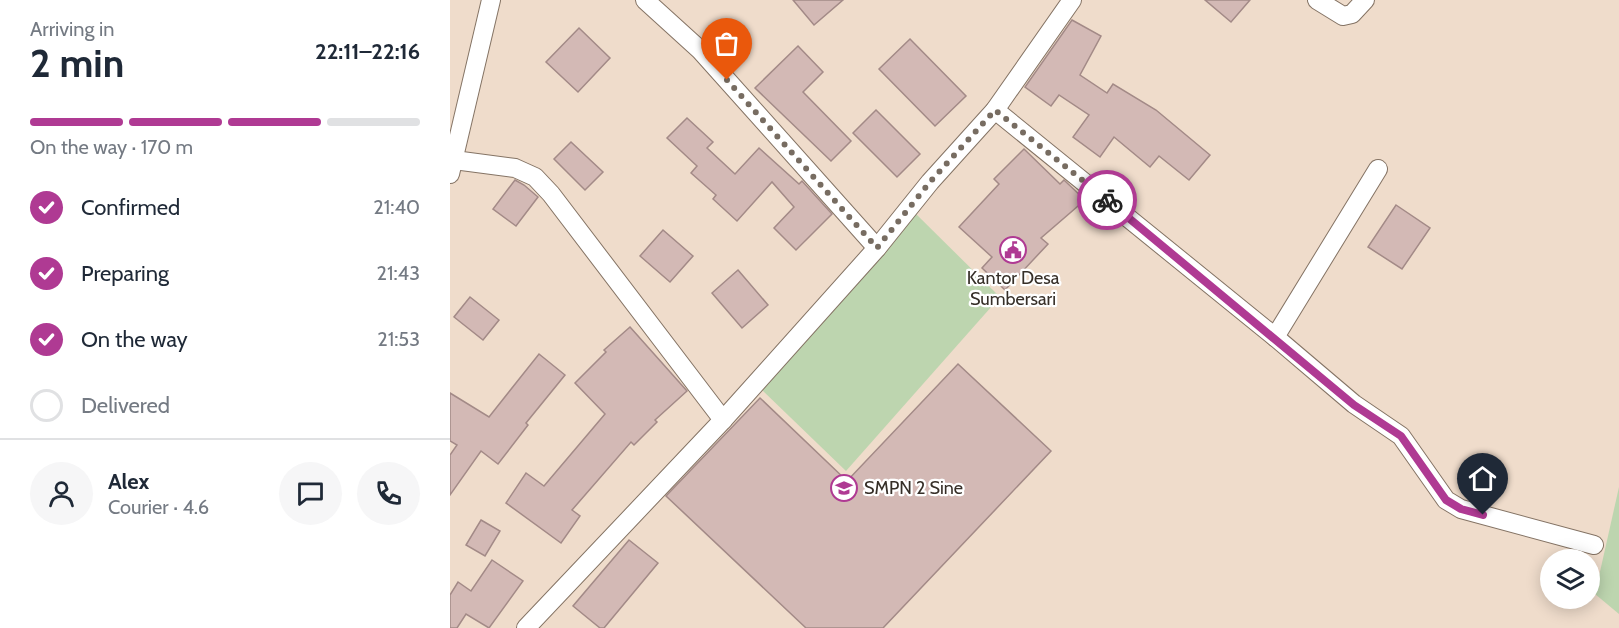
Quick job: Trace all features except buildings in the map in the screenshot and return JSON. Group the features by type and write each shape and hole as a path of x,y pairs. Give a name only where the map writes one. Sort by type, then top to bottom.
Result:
{"street":[{"path":"491,0 452,167 515,168 536,177 723,420"},
{"path":"645,0 700,50 877,248"},
{"path":"526,628 723,420 877,248 930,182 995,110 1072,0"},
{"path":"1317,0 1343,16 1352,14 1365,0"},
{"path":"995,110 1275,337 1354,405 1401,436 1446,500 1461,509 1594,545"},
{"path":"1275,337 1378,169"}],"green space":[{"path":"914,212 1000,297 846,471 760,388"},
{"path":"1619,487 1619,614 1600,598 1600,572"}],"way so far":[{"path":"727,80 877,248 930,182 995,110 1107,200"}],"place":[{"name":"Kantor Desa Sumbersari","path":"1013,250"},
{"name":"SMPN 2 Sine","path":"844,488"}],"route":[{"path":"1107,200 1275,337 1354,405 1401,436 1446,500 1461,509 1483,515"}]}
